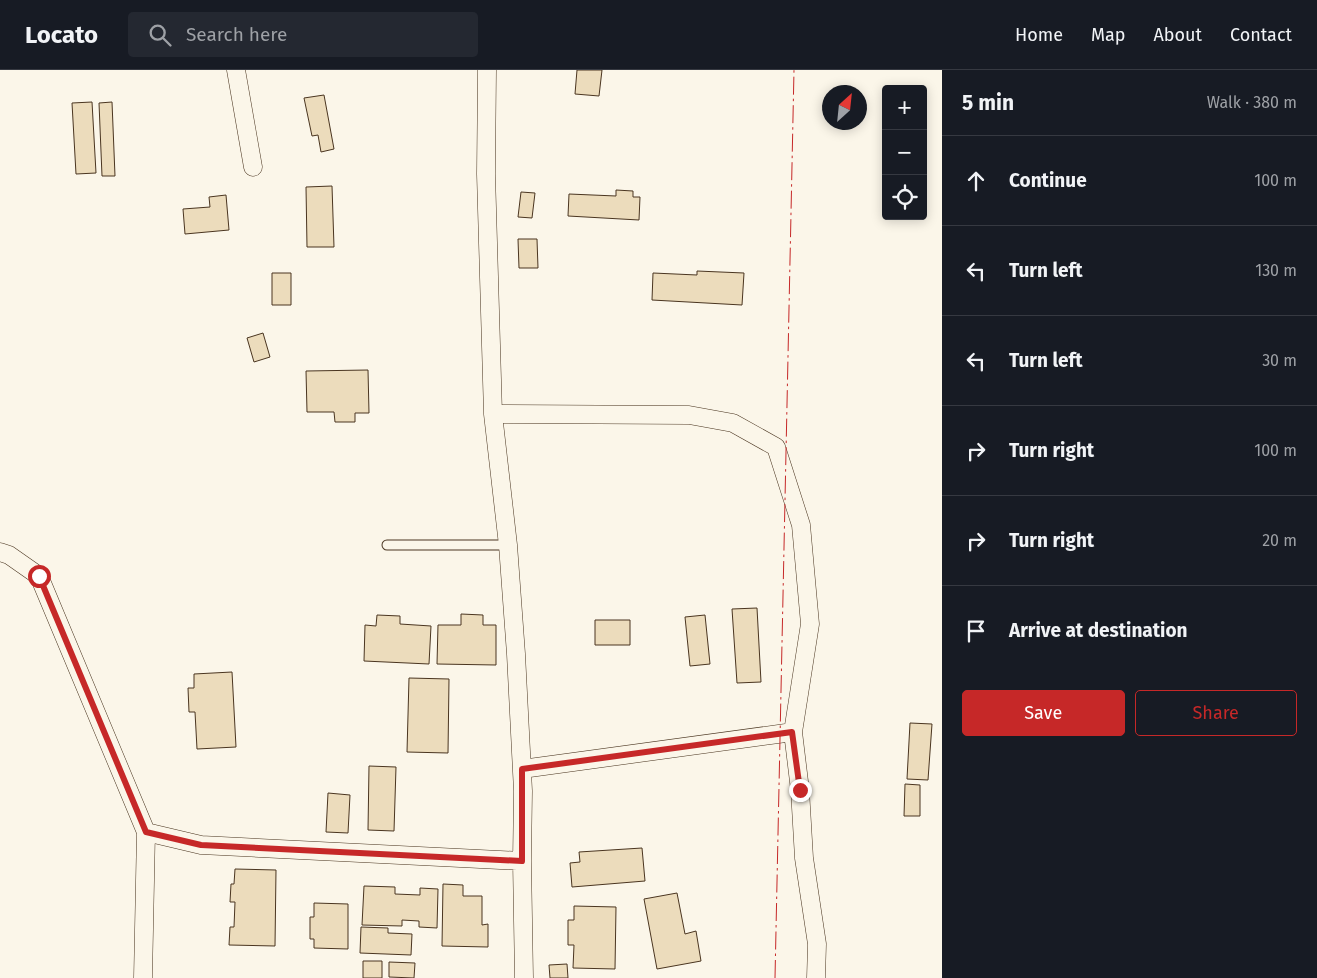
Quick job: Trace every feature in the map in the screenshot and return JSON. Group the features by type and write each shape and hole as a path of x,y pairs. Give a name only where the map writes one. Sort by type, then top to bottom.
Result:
{"street":[{"path":"236,70 253,167"},
{"path":"487,70 486,174 493,414 508,545 516,654 522,769 524,978"},
{"path":"493,414 689,415 733,423 776,447 801,525 810,624 792,732 800,790 804,858 817,944 816,978"},
{"path":"0,552 9,555 39,576 146,832 143,978"},
{"path":"522,769 792,732"},
{"path":"146,832 201,845 522,861"}],"lane":[{"path":"387,545 508,545"}],"building":[{"path":"577,70 602,70 599,96 575,94"},
{"path":"324,95 334,149 321,152 318,135 312,136 304,98"},
{"path":"92,102 96,173 76,174 72,103"},
{"path":"112,102 115,176 102,176 99,103"},
{"path":"332,186 334,247 307,247 306,187"},
{"path":"616,190 633,191 633,197 640,197 639,220 568,216 569,194 616,196"},
{"path":"521,192 535,193 532,218 518,217"},
{"path":"226,195 229,230 185,234 183,209 210,207 209,197"},
{"path":"518,239 537,239 538,268 519,268"},
{"path":"697,271 744,273 742,305 652,300 653,273 697,275"},
{"path":"272,273 291,273 291,305 272,305"},
{"path":"263,333 270,357 254,362 247,338"},
{"path":"368,370 369,413 355,413 355,422 335,422 334,412 307,412 306,371"},
{"path":"757,608 761,682 737,683 732,609"},
{"path":"461,614 483,615 483,625 496,625 496,665 437,664 438,625 461,625"},
{"path":"377,615 400,616 400,624 431,626 429,664 364,661 365,625 376,626"},
{"path":"705,615 710,664 690,666 685,617"},
{"path":"595,620 630,620 630,645 595,645"},
{"path":"232,672 236,747 197,749 195,712 189,712 188,688 194,688 194,674"},
{"path":"409,678 449,679 448,753 407,752"},
{"path":"910,723 932,724 928,780 907,779"},
{"path":"369,766 396,767 394,831 368,830"},
{"path":"905,784 920,785 920,816 904,816"},
{"path":"328,793 350,795 348,833 326,832"},
{"path":"642,848 645,881 572,887 570,863 580,862 579,852"},
{"path":"235,869 276,870 275,946 229,945 230,927 234,927 235,902 230,902 231,884 234,884"},
{"path":"443,884 463,885 463,896 482,896 482,925 488,924 488,947 442,946"},
{"path":"364,886 395,887 395,894 420,895 420,888 438,889 437,928 419,927 419,921 402,920 402,926 362,925"},
{"path":"677,893 685,934 696,931 701,961 657,969 644,899"},
{"path":"314,903 348,904 348,949 314,948 314,939 310,939 310,917 314,917"},
{"path":"574,906 616,907 615,969 573,968 574,945 568,945 568,920 574,920"},
{"path":"361,927 388,928 388,933 412,934 411,955 360,953"},
{"path":"363,961 382,961 382,978 363,978"},
{"path":"389,962 415,963 414,978 389,977"},
{"path":"567,964 568,978 550,978 549,965"}],"power":[{"path":"775,978 794,70"}],"route":[{"path":"39,576 146,832 201,845 522,861 522,769 792,732 800,790"}]}
